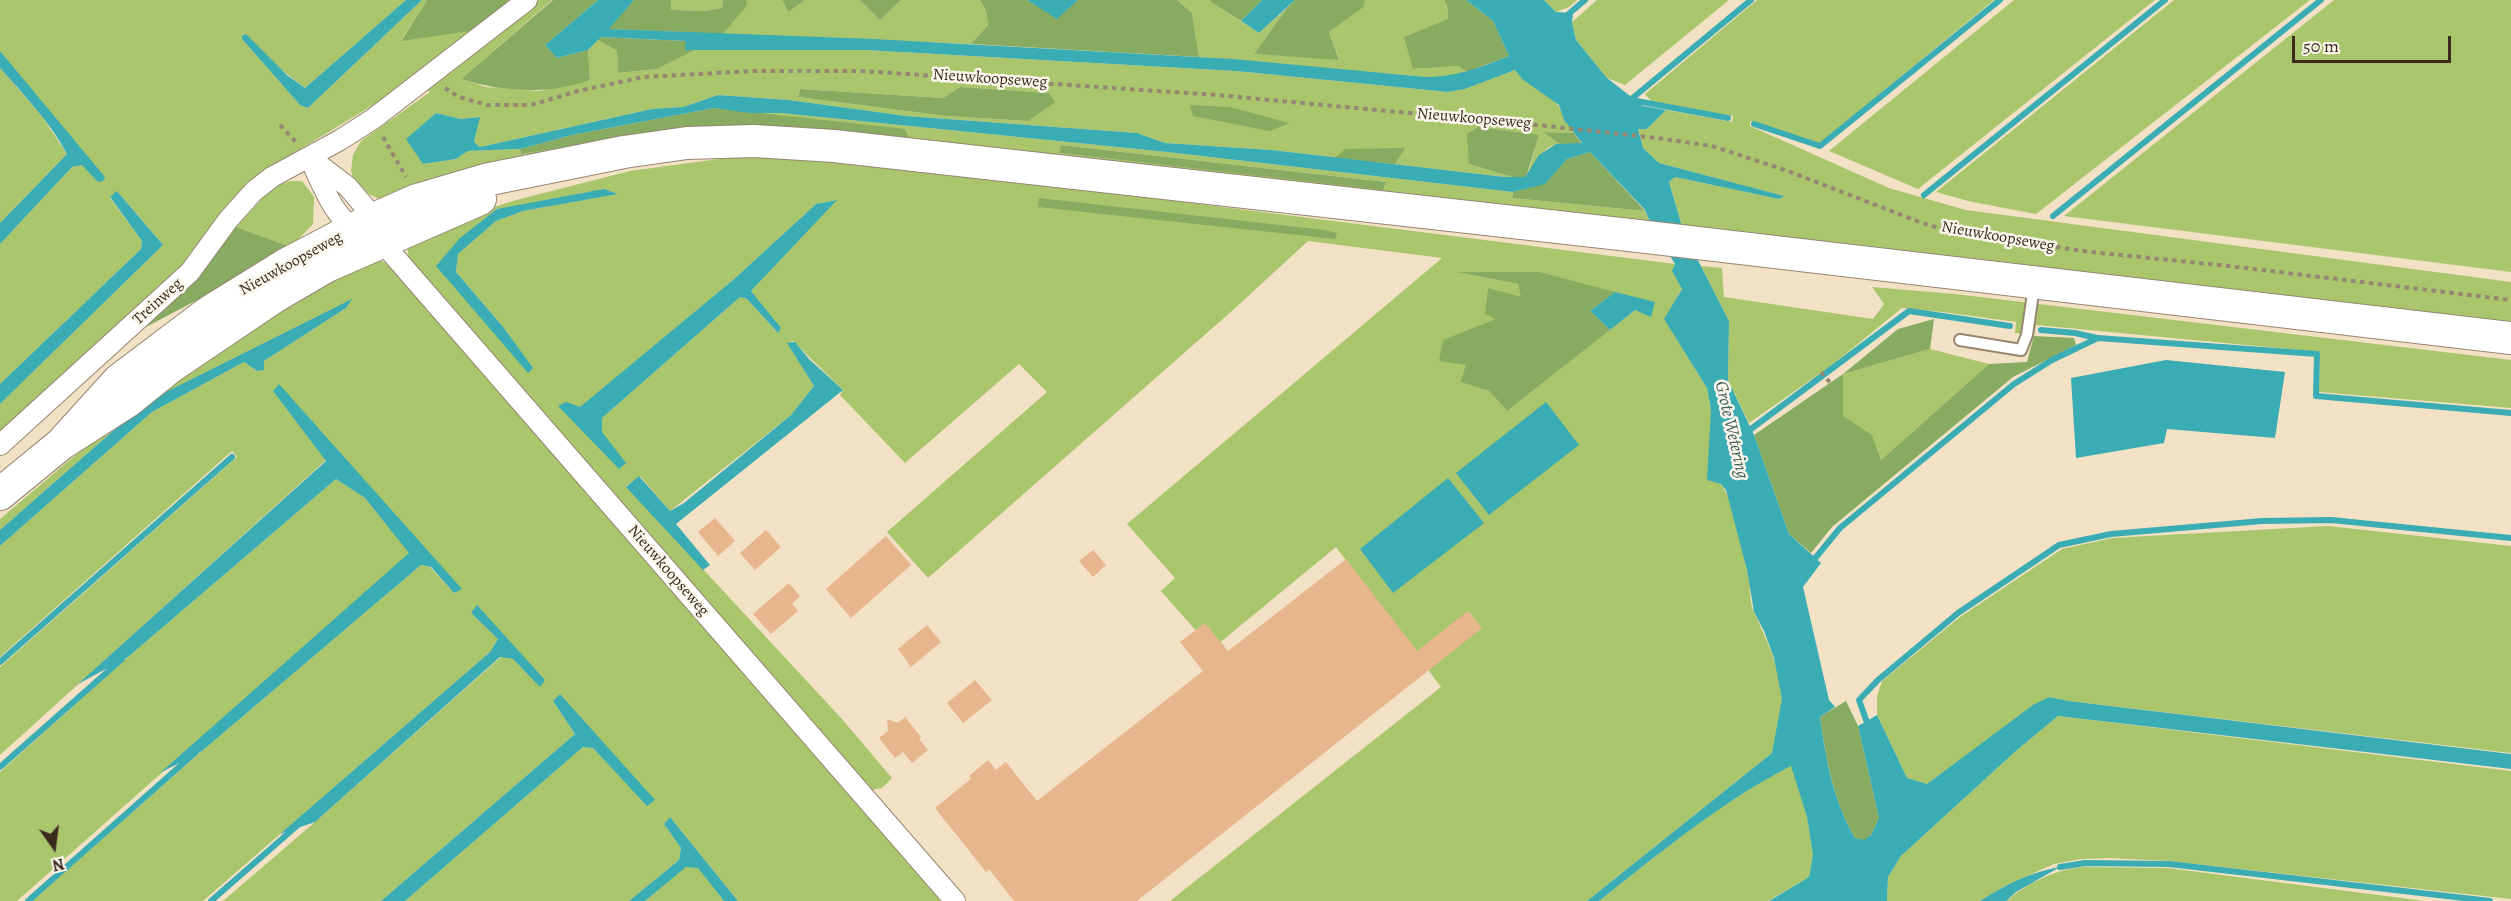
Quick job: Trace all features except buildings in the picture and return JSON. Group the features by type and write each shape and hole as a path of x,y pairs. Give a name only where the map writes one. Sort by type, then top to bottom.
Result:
{"main road":[{"name":"Nieuwkoopseweg","path":"0,494 61,444 118,380 209,312 285,265 370,230 417,200 485,180 624,152 687,143 754,141 834,146 1638,236 2511,338"}],"street":[{"name":"Treinweg","path":"0,445 190,272 228,220 255,190 272,177 373,119 527,0"},
{"path":"309,156 348,187 370,230"},
{"name":"Nieuwkoopseweg","path":"370,230 955,901"}],"lane":[{"path":"1960,340 2021,350 2027,335 2035,282"}],"path":[{"name":"Nieuwkoopseweg","path":"432,75 446,89 459,97 487,105 531,105 578,91 644,77 753,71 862,71 1217,94 1547,126 1657,138 1723,150 1788,171 1922,223 1953,232 2091,252 2511,300"},
{"path":"1821,372 1832,386"}],"green space":[{"path":"0,0 406,0 305,88 242,39 300,105 308,108 422,0 427,0 401,40 511,0 552,0 461,79 486,87 539,91 590,80 588,50 598,40 617,51 618,73 657,69 695,50 865,50 1236,71 1448,92 1465,89 1515,70 1524,80 1557,104 1574,133 1544,132 1560,144 1545,150 1528,173 1539,135 1469,164 1512,177 1505,177 1272,150 1165,143 1137,133 906,116 789,100 718,95 683,107 652,109 480,147 474,142 479,117 461,119 436,113 407,139 424,164 456,159 468,151 520,149 521,154 618,139 383,201 363,191 355,184 351,171 353,155 361,141 430,92 409,81 246,184 216,220 184,266 0,433 0,404 163,245 118,192 110,198 142,241 141,249 0,384 0,244 72,167 82,165 28,86 0,51","holes":["960,87 1048,93 1054,102 1027,121 946,116 798,97 800,89 943,98"]},
{"path":"427,0 511,0 477,30 401,41"},
{"path":"553,0 598,0 545,45 557,58 588,50 590,80 558,88 526,90 493,87 461,79"},
{"path":"634,0 671,0 671,10 704,11 722,8 723,0 746,0 747,5 723,34 608,29"},
{"path":"671,0 723,0 722,8 704,11 670,10"},
{"path":"746,0 782,0 788,12 805,0 860,0 880,20 901,0 980,0 986,11 988,25 971,44 723,34 746,5"},
{"path":"782,0 805,0 788,12"},
{"path":"860,0 901,0 880,20"},
{"path":"980,0 1027,0 1057,18 1078,0 1177,0 1192,13 1199,57 971,44 988,25 986,11"},
{"path":"1177,0 1210,0 1259,33 1287,8 1254,54 1339,59 1329,32 1364,7 1365,0 1444,0 1447,5 1448,19 1413,69 1458,66 1467,72 1447,77 1426,77 1199,57 1192,13"},
{"path":"1210,0 1262,0 1241,21"},
{"path":"1295,0 1365,0 1364,7 1329,32 1339,60 1254,54"},
{"path":"1444,0 1466,0 1493,21 1509,56 1467,72 1458,66 1413,69 1404,37 1448,19 1447,5"},
{"path":"1544,0 1577,0 1569,7 1556,12"},
{"path":"1597,0 1729,0 1625,85 1607,78 1576,40 1572,22"},
{"path":"1757,0 1994,0 1820,143 1750,121 1750,126 1889,188 1966,210 2511,282 2511,327 1684,233 1669,182 1675,177 1779,199 1783,196 1659,163 1643,148 1638,128 1647,129 1666,110 1732,122 1733,116 1651,101 1645,94"},
{"path":"2014,0 2155,0 1918,189 1829,151"},
{"path":"2174,0 2310,0 2036,214 1968,201 1936,192"},
{"path":"2334,0 2511,0 2511,272 2064,216"},
{"path":"600,37 686,41 686,50 695,50 657,69 618,73 617,51 598,40"},
{"path":"0,68 41,115 67,154 0,223"},
{"path":"960,87 1049,93 1055,102 1028,121 946,116 798,97 800,89 943,98"},
{"path":"1190,105 1230,107 1289,123 1270,131 1193,116"},
{"path":"714,108 905,129 909,139 796,127 698,127 521,154 520,149 572,135"},
{"path":"750,113 781,113 1167,152 1513,192 1512,198 1645,211 1653,229 909,139","holes":["1061,145 1386,182 1383,189 1059,153"]},
{"path":"1478,127 1539,135 1526,177 1512,177 1469,164 1467,134"},
{"path":"1543,132 1574,133 1582,144 1560,144"},
{"path":"1061,145 1386,182 1383,190 1059,153"},
{"path":"1405,148 1395,164 1335,158 1345,149"},
{"path":"1590,152 1645,211 1512,198 1513,192 1545,183 1567,159"},
{"path":"733,157 825,159 889,165 1675,264 1673,271 1682,288 1665,320 1707,388 1711,410 1711,437 1721,484 1730,502 1738,530 1753,609 1779,676 1781,713 1772,753 1587,901 1170,901 1441,687 1336,547 1212,649 1161,591 1175,578 1127,524 1442,258 1308,241 1233,310 928,578 887,532 1047,392 1019,364 905,463 840,395 843,390 793,341 788,344 814,386 791,415 670,511 640,476 626,486 841,718 892,778 882,788 871,790 535,402 409,262 407,245 418,231 516,200 630,171","holes":["617,194 523,211 496,221 458,254 456,272 504,328 532,368 437,265 497,209","836,200 751,291 780,328 777,332 747,299 740,297 602,418 601,432 625,463 619,468 580,408 733,280 816,204","1460,273 1655,302 1635,310 1507,411 1489,391 1460,382 1471,357 1485,335 1522,297 1518,284"]},
{"path":"291,181 302,181 314,197 313,224 291,247 236,227 273,187"},
{"path":"1039,198 1337,233 1335,239 1038,207"},
{"path":"236,227 291,247 239,278 146,327"},
{"path":"368,257 384,262 411,287 948,901 738,901 670,817 664,824 681,848 679,860 629,901 405,901 583,747 593,748 647,805 553,701 575,734 381,901 223,901 501,657 513,659 541,687 477,606 471,613 498,639 490,652 203,901 32,901 202,751 421,565 430,567 454,593 461,589 273,391 326,460 0,755 0,667 237,457 232,451 0,657 0,546 152,412 244,362 257,371 264,361 346,308 146,402 0,530 0,519 157,386"},
{"path":"1701,266 1722,268 1724,297 1873,319 1884,304 1872,287 1955,294 2511,360 2511,408 2319,392 2320,352 2036,325 2034,336 2015,333 2016,322 1902,308 1832,365 1749,423 1728,380 1729,321"},
{"path":"1456,272 1539,272 1615,292 1590,311 1610,330 1507,411 1489,391 1460,382 1466,365 1439,361 1443,340 1496,319 1485,314 1488,288 1521,297 1518,284"},
{"path":"1934,319 1930,349 1843,374 1898,329"},
{"path":"2034,336 2074,338 2076,345 2013,377 1832,527 1811,553 1789,534 1754,435 1843,374 1843,416 1872,435 1881,460 1989,364 2027,362"},
{"path":"1930,349 1989,364 1881,460 1843,417 1843,374"},
{"path":"336,479 365,498 410,553 17,901 0,901 0,772 128,657"},
{"path":"2328,526 2511,546 2511,753 2049,697 2033,706 1927,784 1907,778 1877,715 1877,696 1882,681 1960,617 2062,549 2112,538"},
{"path":"1846,701 1858,726 1879,818 1871,835 1864,841 1855,838 1841,809 1828,764 1820,717"},
{"path":"2058,716 2511,771 2511,899 2168,861 2110,858 2081,859 2054,864 2005,886 1980,901 1887,901 1888,877 1901,856 2017,750"},
{"path":"1792,765 1807,817 1813,855 1809,877 1768,901 1599,901 1716,811"},
{"path":"685,867 698,867 724,901 645,901"},
{"path":"2082,867 2167,868 2425,901 2006,901 2042,878"}],"water":[{"path":"406,0 422,0 308,108 300,105 242,39 242,36 246,34 287,75 305,88"},
{"name":"Grote Wetering","path":"598,0 634,0 609,29 874,39 1233,59 1437,77 1459,73 1509,56 1493,21 1466,0 1544,0 1556,12 1573,13 1572,22 1576,40 1607,78 1643,106 1666,110 1647,129 1638,129 1643,148 1659,163 1784,196 1779,199 1675,177 1669,182 1684,233 1729,321 1728,380 1754,435 1789,534 1821,563 1803,587 1829,700 1835,707 1820,717 1828,764 1841,809 1855,838 1864,840 1871,835 1879,818 1858,726 1877,715 1907,778 1927,784 2033,705 2049,697 2511,754 2511,769 2058,716 2017,750 1901,856 1888,877 1887,901 1769,901 1809,877 1813,855 1807,817 1791,766 1716,811 1599,901 1587,901 1772,753 1782,699 1774,658 1754,612 1747,570 1726,490 1721,484 1707,480 1711,410 1707,388 1664,319 1682,289 1672,271 1675,264 1653,229 1645,210 1590,152 1567,159 1545,184 1513,192 1167,152 714,108 572,135 520,149 468,151 456,159 423,164 406,139 436,113 461,119 480,117 474,142 480,147 652,109 683,107 718,95 789,100 906,116 1137,133 1165,143 1272,150 1505,177 1525,177 1539,155 1556,144 1582,143 1564,120 1559,105 1522,79 1515,70 1465,89 1448,92 1236,71 865,50 685,50 686,41 601,37 588,50 557,58 545,45"},
{"path":"1027,0 1078,0 1057,19"},
{"path":"1262,0 1295,0 1259,33 1241,21"},
{"path":"0,51 105,177 103,181 98,182 82,165 72,167 0,244 0,223 67,154 45,120 0,68"},
{"path":"604,189 618,194 523,211 496,221 458,254 456,272 504,328 533,368 528,373 436,266 460,238 497,209"},
{"path":"117,191 163,245 0,404 0,384 141,249 142,241 110,197"},
{"path":"837,200 751,291 781,328 778,333 747,299 740,297 602,418 602,432 626,463 619,469 558,406 566,402 580,407 733,280 816,204"},
{"path":"1615,292 1655,302 1651,317 1635,310 1610,330 1590,311"},
{"path":"352,299 346,308 264,361 264,370 257,371 244,362 152,412 0,546 0,530 146,402"},
{"path":"795,342 809,359 843,390 676,524 710,565 703,570 626,487 639,476 670,511 684,503 791,415 814,386 787,343"},
{"path":"2166,360 2285,372 2275,438 2167,429 2164,443 2076,458 2071,378"},
{"path":"279,384 462,589 454,593 431,567 421,565 202,751 160,773 409,553 365,498 336,479 128,657 78,684 326,461 273,391"},
{"path":"1546,402 1579,445 1489,515 1456,473"},
{"path":"1448,478 1484,523 1393,593 1360,549"},
{"path":"477,605 545,680 540,687 513,659 500,657 315,822 280,834 490,652 498,639 471,613"},
{"path":"560,694 655,800 647,806 593,748 583,747 405,901 381,901 575,734 553,701"},
{"path":"670,817 738,901 724,901 698,868 686,867 645,901 629,901 679,860 681,848 664,824"},
{"path":"2060,867 2016,892 2006,901 1980,901 2018,880"}],"waterway":[{"path":"1565,17 1585,0"},
{"path":"1629,101 1751,0"},
{"path":"1754,124 1820,146 2000,0"},
{"path":"1924,195 2165,0"},
{"path":"2053,216 2321,0"},
{"path":"1631,100 1728,118"},
{"name":"Grote Wetering","path":"1748,434 1751,429 1909,311 2010,326"},
{"path":"2041,330 2075,333 2097,338"},
{"path":"1812,562 1840,528 2014,384 2052,360 2098,338 2317,354 2316,396 2511,413"},
{"path":"0,662 232,457"},
{"path":"1869,728 1859,700 1878,680 1958,613 2059,545 2111,534 2262,521 2331,520 2511,538"},
{"path":"0,767 122,659"},
{"path":"28,901 196,752"},
{"path":"211,901 299,824"},
{"path":"2060,867 2085,863 2169,864 2490,901"}]}
